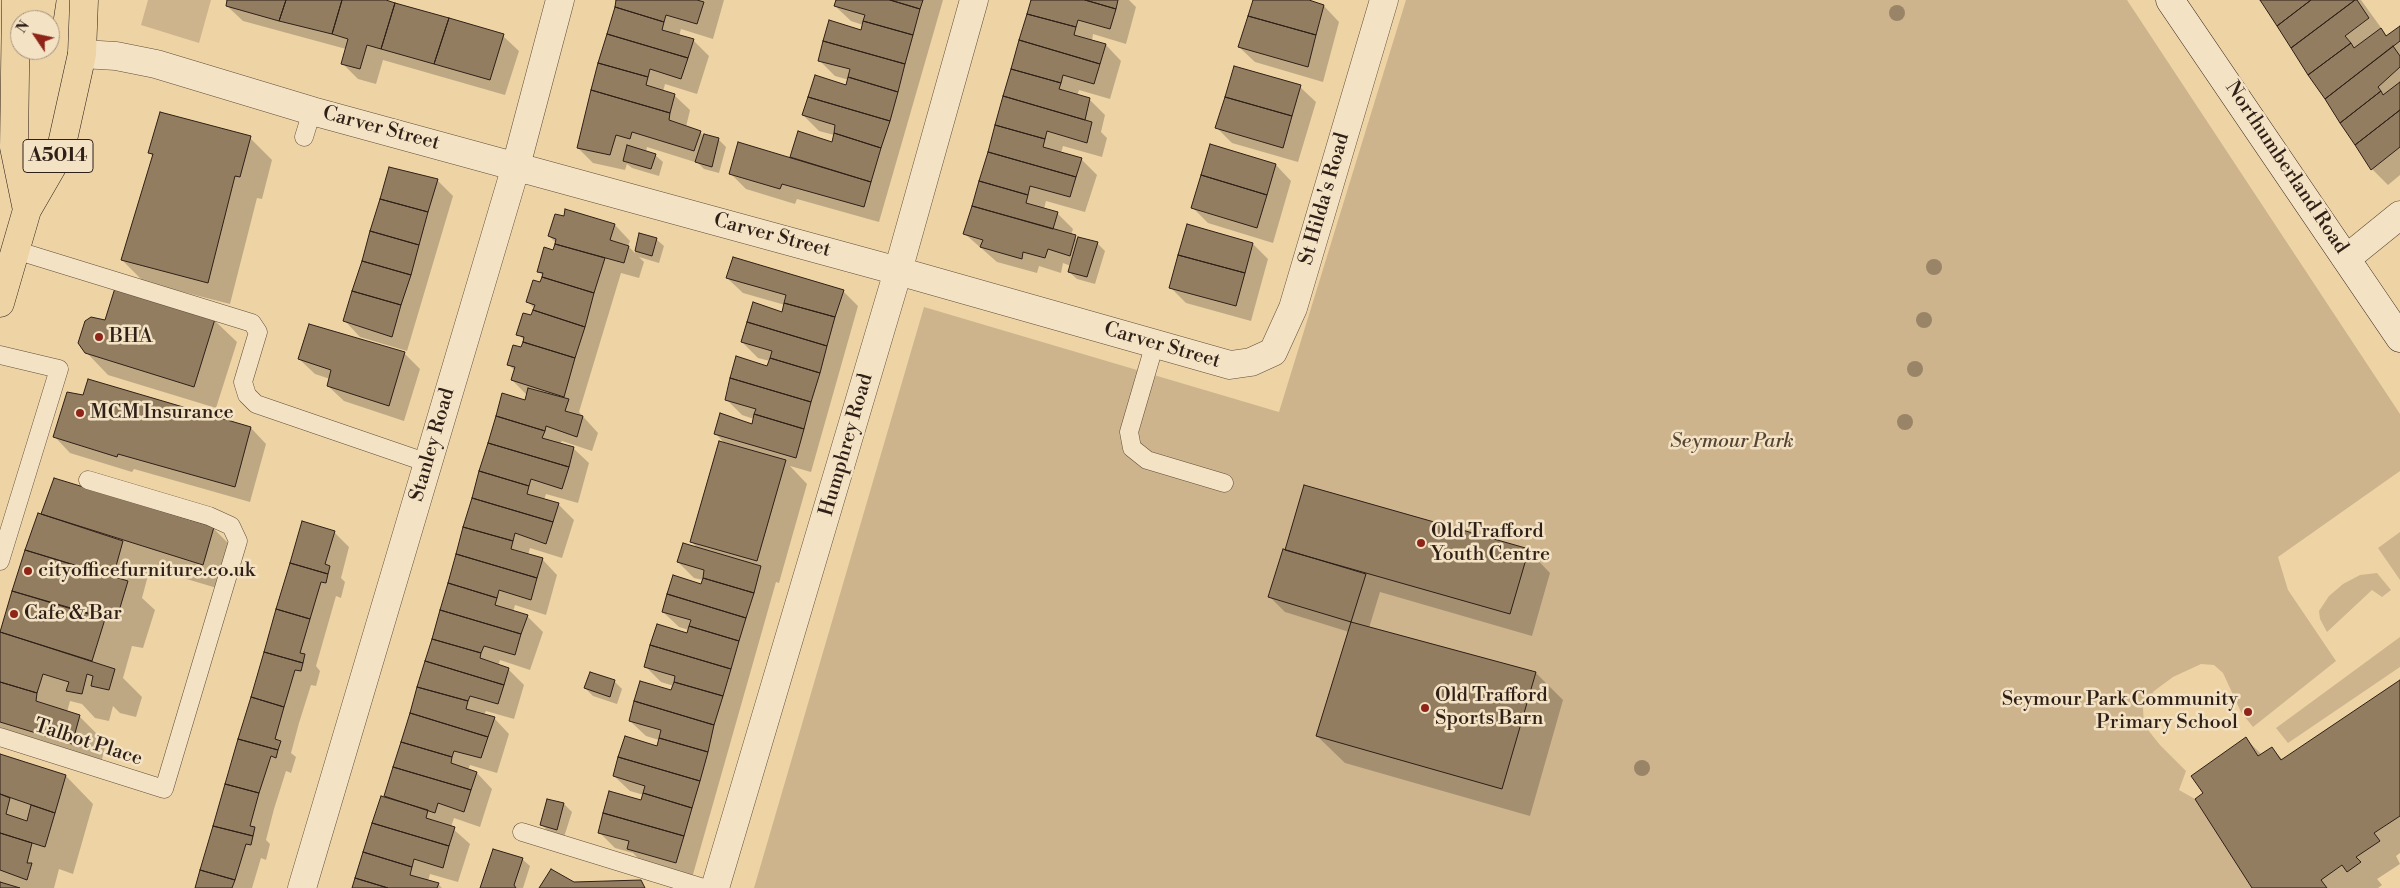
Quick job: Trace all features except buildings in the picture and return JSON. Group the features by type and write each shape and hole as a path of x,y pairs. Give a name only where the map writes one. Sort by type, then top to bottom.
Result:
{"main road":[{"name":"A5014","path":"16,0 14,147 27,210"},
{"name":"A5014","path":"0,303 27,210 60,153 82,54 84,0"},
{"path":"14,147 31,60"}],"street":[{"name":"Stanley Road","path":"302,888 516,166 560,0"},
{"name":"Humphrey Road","path":"715,888 898,270 974,0"},
{"name":"St Hilda's Road","path":"1230,365 1251,362 1273,352 1293,308 1384,0"},
{"name":"Northumberland Road","path":"2170,0 2400,338"},
{"name":"Carver Street","path":"82,54 132,58 312,111 898,270 1230,365"},
{"path":"2347,258 2400,215"}],"lane":[{"name":"Carver Street","path":"304,137 312,111"},
{"path":"15,250 252,322 258,332 243,382 247,395 256,404 428,463"},
{"path":"1155,344 1129,432 1132,448 1147,460 1224,483"},
{"path":"0,354 59,369 0,561"},
{"name":"Talbot Place","path":"0,737 164,790 238,541 231,526 209,516 88,480"},
{"path":"522,832 704,888"}],"green space":[{"path":"148,0 211,0 199,43 141,25"},
{"name":"Seymour Park","path":"1406,0 2127,0 2400,414 2400,471 2278,557 2288,590 2336,661 2253,727 2241,712 2223,673 2214,665 2201,664 2173,677 2154,691 2143,708 2144,725 2160,745 2186,771 2179,790 2195,799 2252,888 754,888 924,307 1279,412"},
{"path":"2400,532 2400,580 2378,548"},
{"path":"2377,573 2391,590 2382,597 2372,590 2327,632 2320,619 2319,611 2329,596 2343,584 2360,575"},
{"path":"2400,637 2400,667 2288,743 2276,728"}],"place":[{"name":"BHA","path":"99,337"},
{"name":"MCM Insurance","path":"80,413"},
{"name":"Old Trafford Youth Centre","path":"1421,543"},
{"name":"cityofficefurniture.co.uk","path":"28,571"},
{"name":"Cafe & Bar","path":"14,614"},
{"name":"Old Trafford Sports Barn","path":"1425,708"},
{"name":"Seymour Park Community Primary School","path":"2248,712"}]}
